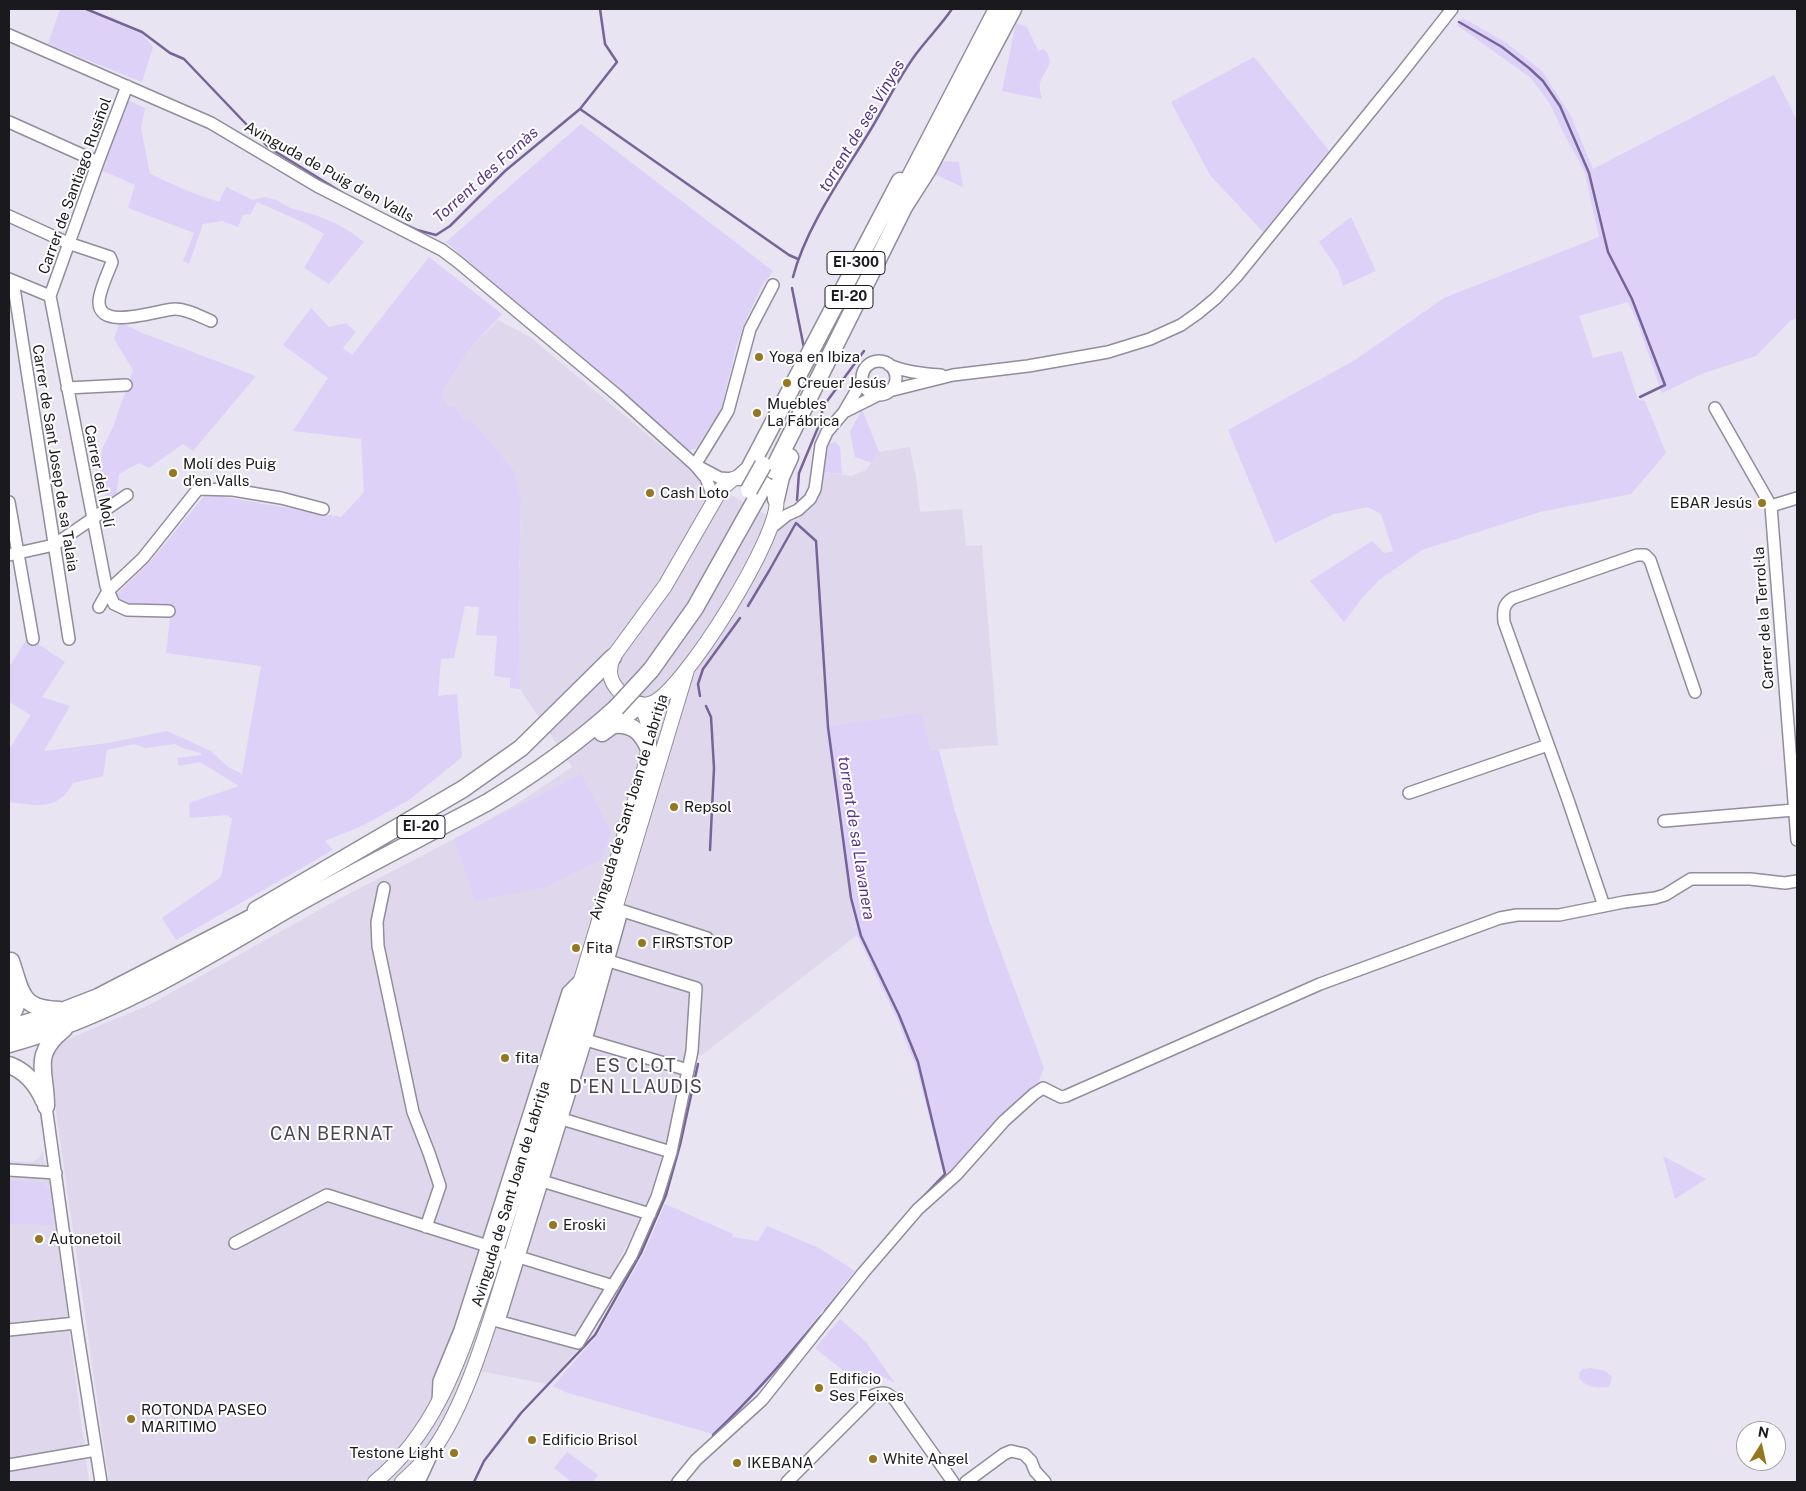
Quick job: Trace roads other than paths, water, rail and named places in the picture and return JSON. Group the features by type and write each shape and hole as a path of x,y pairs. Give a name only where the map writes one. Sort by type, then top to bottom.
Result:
{"highway":[{"name":"EI-300","path":"745,485 749,469 906,170 934,129 997,9"},
{"name":"EI-300","path":"776,501 784,469 875,286 927,171 1013,9"},
{"name":"EI-20","path":"768,467 934,129"},
{"name":"EI-20","path":"9,1044 67,1018 136,995 238,940 282,913 473,810 517,784 570,747 613,711 647,666 664,635 687,601 745,485 768,467 904,207 927,171"},
{"path":"221,932 243,917 463,789 521,748 612,656"},
{"path":"640,705 613,711 624,724 639,732 649,749"},
{"name":"EI-20","path":"9,1028 67,1018 127,982 221,932 238,926 510,777 564,740 613,711"},
{"path":"10,959 22,994 27,1002 67,1018 44,1051 42,1063 46,1106"},
{"path":"9,981 14,986 17,994 17,1004 9,1018"},
{"path":"9,1064 27,1075 37,1086 46,1106"}],"main road":[{"path":"745,485 752,478 765,484 772,491 776,501"},
{"name":"EI-300","path":"612,656 666,586 721,489 745,485"},
{"name":"EI-300","path":"640,705 651,704 660,699 687,670 731,605 772,527 776,513 776,501"},
{"path":"612,656 609,672 613,685 631,702 640,705"},
{"name":"Avinguda de Sant Joan de Labritja","path":"402,1482 434,1449 455,1411 494,1320 619,910 687,670"},
{"name":"Avinguda de Sant Joan de Labritja","path":"375,1482 404,1455 427,1424 459,1360 491,1247 582,978 646,763 649,749 649,725 640,705"}],"street":[{"path":"844,412 883,393 953,375 1028,366 1117,349 1166,332 1198,313 1216,298 1241,271 1452,9"},
{"name":"Avinguda de Puig d'en Valls","path":"9,35 211,123 317,186 442,250 612,391 695,465 706,478 714,499"},
{"name":"Carrer de Santiago Rusiñol","path":"50,296 127,86"},
{"path":"9,122 98,162"},
{"path":"9,216 68,243 110,257 112,262 99,300 104,313 125,319 172,309 182,309 211,321"},
{"path":"11,280 50,296"},
{"name":"Carrer de Sant Josep de sa Talaia","path":"11,280 69,639"},
{"path":"695,465 728,411 750,329 772,285"},
{"name":"Carrer del Molí","path":"50,296 103,579 114,604 127,610 169,611"},
{"path":"772,527 787,515 798,510 810,499 815,490 818,457 827,432 844,412 862,381 863,372 870,364 879,361 899,369 953,375"},
{"path":"883,393 894,384 895,376 889,365"},
{"path":"862,381 866,389 883,393"},
{"path":"68,388 126,385"},
{"name":"Carrer de la Terrol·la","path":"1715,408 1771,506 1797,840"},
{"name":"Avinguda de Puig d'en Valls","path":"695,465 720,478 745,485"},
{"path":"99,607 108,591 143,558 198,489 233,490 281,498 323,509"},
{"path":"13,554 54,545 127,495"},
{"path":"1771,506 1797,498"},
{"path":"776,501 785,508 798,510"},
{"path":"9,502 13,554 33,639"},
{"path":"1604,906 1504,622 1504,607 1514,598 1637,555 1645,555 1650,560 1695,692"},
{"path":"1409,793 1548,744"},
{"path":"1664,821 1794,810"},
{"path":"678,1482 696,1460 762,1400 863,1273 918,1209 956,1175 1004,1121 1043,1088 1061,1097 1066,1096 1320,984 1500,918 1517,915 1559,915 1665,895 1691,880 1750,879 1785,884 1797,881"},
{"path":"384,888 377,922 378,946 413,1112 440,1186 426,1227"},
{"path":"619,910 707,938"},
{"name":"Avinguda de Sant Joan de Labritja","path":"514,1259 542,1181 586,1040 609,961 619,910"},
{"path":"494,1320 578,1342 632,1256 657,1197 671,1152 692,1051 696,988 609,961"},
{"path":"586,1040 688,1070"},
{"path":"46,1106 76,1323 101,1482"},
{"path":"562,1119 671,1152"},
{"path":"9,1170 56,1173"},
{"path":"542,1181 650,1214"},
{"path":"234,1243 327,1195 491,1247 514,1259 613,1286"},
{"path":"9,1330 76,1323"},
{"path":"787,1482 874,1395 881,1392 888,1393 895,1400 952,1482"},
{"path":"419,1482 434,1449"},
{"path":"9,1465 96,1450"},
{"path":"966,1482 1004,1454 1011,1451 1024,1454 1045,1482"}],"waterway":[{"name":"Torrent des Fornàs","path":"86,9 142,32 170,53 184,59 268,147 343,193"},
{"path":"580,109 617,62 605,44 600,9"},
{"name":"torrent de ses Vinyes","path":"793,277 799,258 816,220 898,81 952,9"},
{"path":"1459,22 1502,47 1529,68 1543,81 1560,106 1589,173 1608,252 1632,299 1665,385 1640,397"},
{"name":"Torrent des Fornàs","path":"395,220 417,230 436,235 450,226 505,171 580,109 789,255 798,259"},
{"name":"torrent de sa Llavanera","path":"792,288 804,348"},
{"name":"torrent de sa Llavanera","path":"797,500 799,473 822,418 822,408 864,351"},
{"name":"torrent de sa Llavanera","path":"748,606 796,523 816,541 828,727 851,898 861,936 899,1015 918,1062 945,1174 918,1202"},
{"path":"700,696 698,684 703,669 740,618"},
{"path":"706,706 711,717 714,768 710,850"},
{"path":"474,1482 484,1461 521,1413 595,1335 641,1253 666,1195 680,1145 698,1064"},
{"name":"torrent de sa Llavanera","path":"825,1311 843,1289"},
{"name":"torrent de sa Llavanera","path":"713,1435 755,1392 821,1316"}],"place":[{"name":"Yoga en Ibiza","path":"759,357"},
{"name":"Creuer Jesús","path":"787,383"},
{"name":"Muebles La Fábrica","path":"757,413"},
{"name":"Molí des Puig d'en Valls","path":"173,473"},
{"name":"Cash Loto","path":"650,493"},
{"name":"EBAR Jesús","path":"1762,503"},
{"name":"Repsol","path":"674,807"},
{"name":"FIRSTSTOP","path":"642,943"},
{"name":"Fita","path":"576,948"},
{"name":"fita","path":"505,1058"},
{"name":"Eroski","path":"553,1225"},
{"name":"Autonetoil","path":"39,1239"},
{"name":"Edificio Ses Feixes","path":"819,1388"},
{"name":"ROTONDA PASEO MARITIMO","path":"131,1419"},
{"name":"Edificio Brisol","path":"532,1440"},
{"name":"Testone Light","path":"454,1453"},
{"name":"White Angel","path":"873,1459"},
{"name":"IKEBANA","path":"737,1463"}],"district":[{"name":"ES CLOT D'EN LLAUDIS","path":"636,1076"},
{"name":"CAN BERNAT","path":"332,1134"}]}
